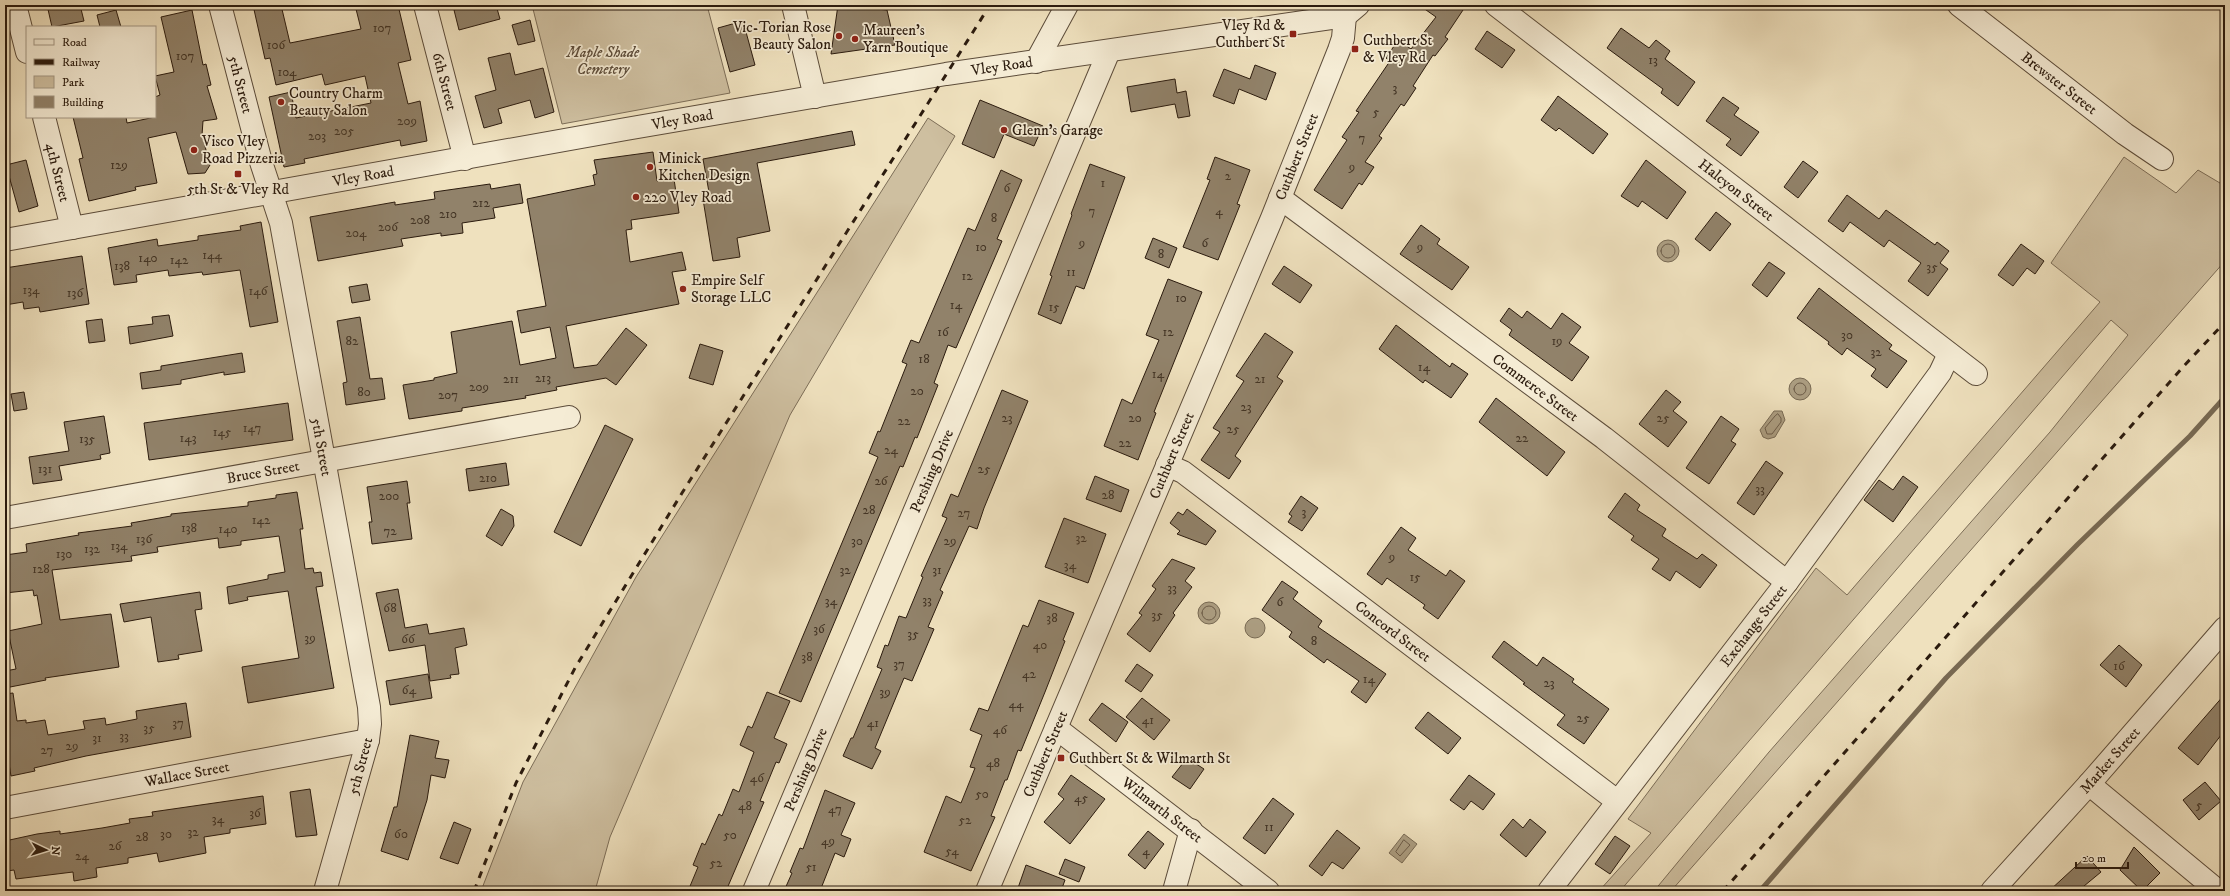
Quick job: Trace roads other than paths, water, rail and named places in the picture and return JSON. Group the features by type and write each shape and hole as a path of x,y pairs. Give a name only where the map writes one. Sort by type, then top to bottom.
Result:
{"street":[{"path":"15,5 26,48"},
{"name":"5th Street","path":"220,5 280,223 369,707 370,724 368,740 325,891"},
{"name":"6th Street","path":"425,5 465,159"},
{"path":"793,5 815,97"},
{"path":"1036,62 1067,5"},
{"name":"Halcyon Street","path":"1496,5 1976,374"},
{"name":"Brewster Street","path":"1959,5 2125,134 2162,159"},
{"name":"Vley Road","path":"5,240 946,74 1109,51 1351,10"},
{"name":"Cuthbert Street","path":"987,891 1280,198 1339,50 1351,10"},
{"name":"Pershing Drive","path":"754,891 1109,51"},
{"name":"4th Street","path":"44,118 72,228"},
{"name":"Commerce Street","path":"1280,198 1604,438 1787,582"},
{"name":"Exchange Street","path":"1549,891 1787,582 1940,373 1949,354"},
{"name":"Bruce Street","path":"5,518 569,417"},
{"name":"Concord Street","path":"1167,465 1183,472 1618,801"},
{"name":"Market Street","path":"1992,891 2089,784 2225,628"},
{"name":"Wilmarth Street","path":"1056,728 1191,830 1268,891"},
{"name":"Wallace Street","path":"5,808 368,740"},
{"path":"2089,784 2218,891"},
{"path":"1174,891 1191,830"}],"water":[{"path":"1668,240 1672,241 1678,247 1678,255 1672,261 1668,262 1664,261 1658,255 1657,251 1658,247 1664,241"},
{"path":"1800,378 1804,379 1810,385 1810,393 1804,399 1800,400 1796,399 1790,393 1789,389 1790,385 1796,379"},
{"path":"1774,411 1782,411 1785,420 1775,437 1768,439 1763,437 1760,430"},
{"path":"1209,602 1213,603 1219,609 1219,617 1213,623 1209,624 1205,623 1199,617 1198,613 1199,609 1205,603"},
{"path":"1255,618 1262,621 1265,628 1262,635 1255,638 1248,635 1245,628 1248,621"},
{"path":"1404,834 1417,844 1402,863 1389,853"}],"waterway":[{"path":"1760,891 1946,678 2078,544 2190,436 2225,397"}],"railway":[{"path":"474,891 516,783 575,668 682,493 990,5"},
{"path":"1723,891 2182,368 2225,322"}],"place":[{"name":"Vley Rd & Cuthbert St","path":"1293,34"},
{"name":"Vic-Torian Rose Beauty Salon","path":"839,36"},
{"name":"Maureen’s Yarn Boutique","path":"855,39"},
{"name":"Cuthbert St & Vley Rd","path":"1355,49"},
{"name":"Country Charm Beauty Salon","path":"281,102"},
{"name":"Glenn's Garage","path":"1004,130"},
{"name":"Visco Vley Road Pizzeria","path":"194,150"},
{"name":"Minick Kitchen Design","path":"650,167"},
{"name":"5th St & Vley Rd","path":"238,174"},
{"name":"220 Vley Road","path":"636,197"},
{"name":"Empire Self Storage LLC","path":"683,289"},
{"name":"Cuthbert St & Wilmarth St","path":"1061,758"}],"park label":[{"name":"Maple Shade Cemetery","path":"603,60"}]}
